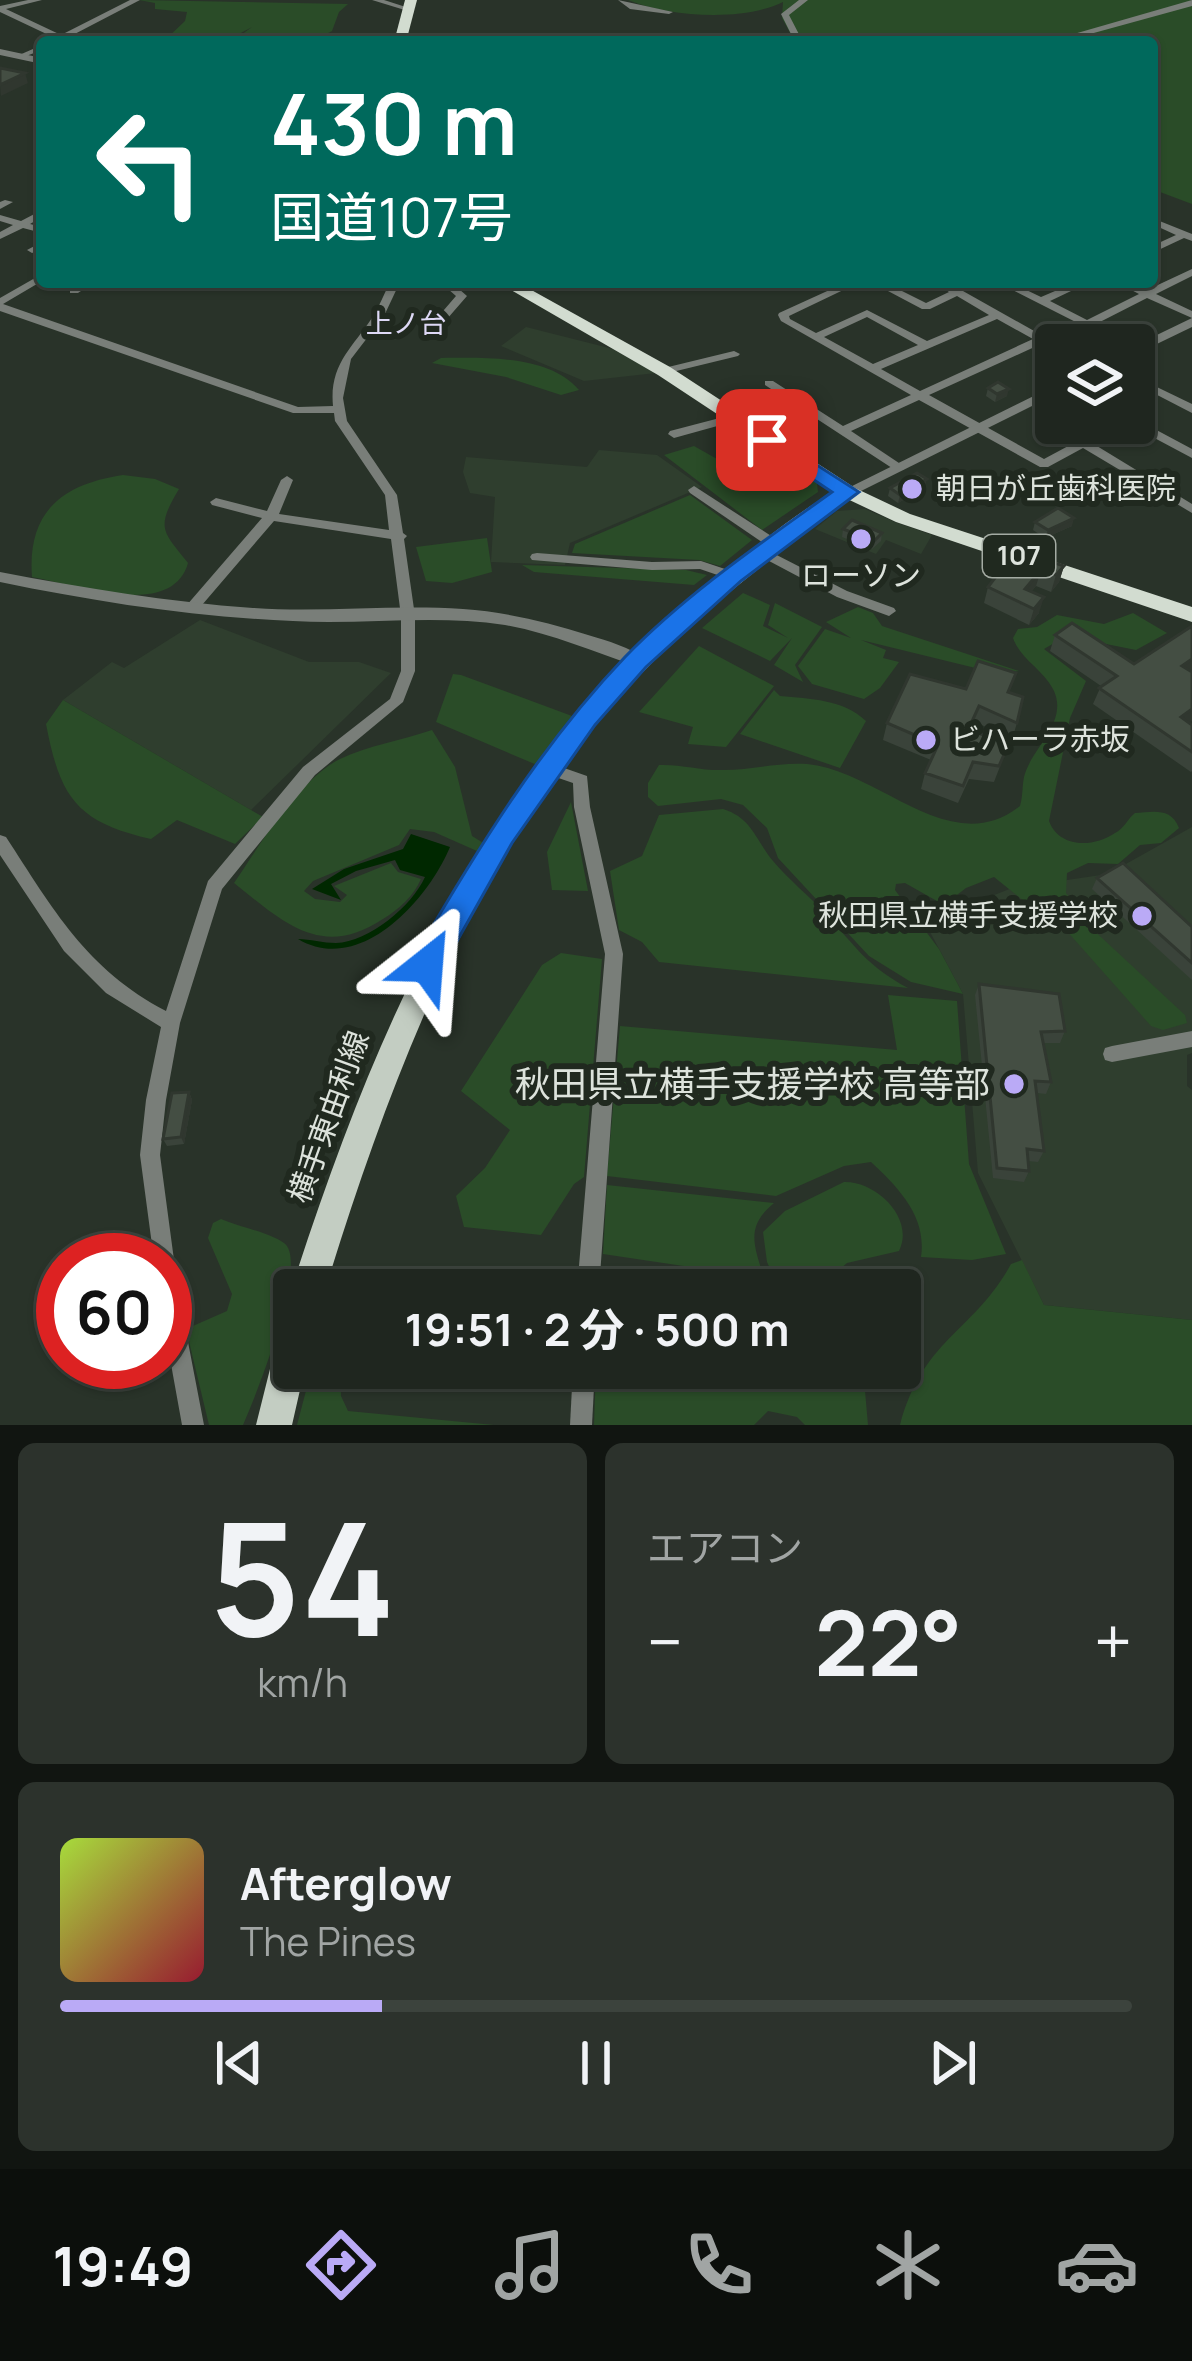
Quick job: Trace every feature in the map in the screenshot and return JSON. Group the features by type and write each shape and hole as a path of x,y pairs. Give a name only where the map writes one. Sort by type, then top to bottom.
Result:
{"highway":[{"path":"402,36 410,5"},
{"name":"107","path":"517,288 664,371 848,492 903,518 1192,615"}],"main road":[{"name":"横手東由利線","path":"315,1269 369,1106 427,965 480,869 547,768 637,660 732,576 848,492"},
{"path":"274,1425 283,1389"}],"street":[{"path":"0,8 38,0"},
{"path":"71,36 136,0"},
{"path":"376,0 410,5"},
{"path":"622,0 633,7 669,12"},
{"path":"796,36 785,14 804,0"},
{"path":"1073,36 1192,3"},
{"path":"0,8 53,36"},
{"path":"0,67 36,50"},
{"path":"0,52 36,60"},
{"path":"0,236 36,216"},
{"path":"0,218 36,228"},
{"path":"1158,224 1187,237"},
{"path":"1158,248 1187,237"},
{"path":"1014,288 1087,324 1192,272"},
{"path":"0,304 36,281"},
{"path":"74,291 79,288"},
{"path":"160,1233 150,1155 171,1023 214,886 309,771 395,702 408,671 408,616 391,495 341,421 338,409 346,358 379,316 392,288"},
{"path":"430,332 462,296 452,288"},
{"path":"842,288 783,315 786,321 1044,464 1081,444"},
{"path":"888,288 926,307 957,292"},
{"path":"950,288 1035,337"},
{"path":"1042,302 1072,288"},
{"path":"1133,288 1192,318"},
{"path":"0,304 297,411 338,409"},
{"path":"818,336 866,314 928,346"},
{"path":"876,367 995,316"},
{"path":"1155,337 1192,318"},
{"path":"843,430 1035,343"},
{"path":"664,371 734,354"},
{"path":"769,383 899,466"},
{"path":"1172,399 1192,388"},
{"path":"1155,390 1192,409"},
{"path":"848,492 1035,400"},
{"path":"674,434 735,418"},
{"path":"1155,434 1192,454"},
{"path":"1085,444 1192,508"},
{"path":"191,609 271,516 287,480"},
{"path":"694,490 769,548 842,594 889,611"},
{"path":"216,502 271,516 400,536"},
{"path":"537,557 701,565 732,576"},
{"path":"0,577 191,609 294,616 457,615 533,626 637,660"},
{"path":"547,768 581,780 582,807 614,954 590,1269"},
{"path":"0,841 75,957 109,989 171,1023"},
{"path":"1112,1054 1192,1039"},
{"path":"186,1389 193,1425"},
{"path":"581,1425 583,1389"}],"shaded area":[{"path":"139,0 348,4 339,12 332,31 323,36 241,35 252,27 235,36 169,36 185,21 187,12 155,9 155,3"},
{"path":"628,0 1192,0 1192,204 1158,191 1158,36 792,36 782,18 783,2 727,15"},
{"path":"526,327 613,349 656,373 584,381 501,346"},
{"path":"441,358 533,364 566,378 579,390 561,395 506,377 432,363"},
{"path":"762,444 816,476 818,492 762,530 664,455 694,446 717,459"},
{"path":"599,450 657,455 702,487 570,543 565,565 491,562 495,497 470,493 463,472 466,457 587,467"},
{"path":"123,475 155,479 179,489 165,529 188,563 179,580 143,595 32,577 36,535 53,505 82,486"},
{"path":"690,495 752,540 720,566 699,560 572,553 575,544"},
{"path":"865,509 932,535 921,554 886,540 876,554 815,529 837,511"},
{"path":"487,538 492,572 452,583 426,581 416,547"},
{"path":"522,565 686,570 707,575 694,585 534,572"},
{"path":"743,593 770,605 763,626 788,638 768,625 775,603 822,627 795,665 803,682 774,665 792,638 770,661 702,628"},
{"path":"858,607 873,613 882,626 1019,671 1000,674 861,640 886,650 883,658 899,662 880,688 864,699 812,684 798,666 825,629 851,638 826,622"},
{"path":"1133,613 1167,633 1136,650 1066,636 1044,649 1086,681 1070,718 1049,821 1068,841 1087,843 1118,831 1135,813 1161,812 1176,821 1179,828 1161,843 1140,845 1118,864 1088,863 1067,873 1066,893 1088,925 1185,1015 1187,1023 1163,1030 1151,1026 1050,912 1024,901 994,877 966,888 944,905 905,883 896,884 895,890 939,949 963,994 911,982 869,956 778,858 767,828 743,805 721,799 658,806 648,797 648,783 659,765 724,770 807,764 861,781 942,819 968,824 994,820 1020,806 1028,766 1057,713 1053,689 1013,638 1018,629 1037,627 1057,615 1104,624"},
{"path":"200,620 309,662 359,662 391,673 251,810 63,700 112,662 124,668"},
{"path":"699,646 774,686 726,747 688,744 693,727 639,712"},
{"path":"453,674 572,716 537,765 436,722"},
{"path":"774,690 780,696 837,704 866,721 840,768 740,734"},
{"path":"63,700 263,817 235,844 177,820 151,839 105,824 76,802 58,770 46,724"},
{"path":"432,730 455,767 472,836 485,844 477,851 434,832 410,829 399,845 313,881 304,891 315,899 340,902 347,895 334,886 391,863 398,872 421,879 410,897 389,915 361,931 340,936 322,936 286,922 234,883 281,815 324,769 361,750"},
{"path":"571,802 588,891 552,890 547,852"},
{"path":"723,809 747,824 773,861 863,955 908,988 659,962 642,942 619,930 610,871 642,856 659,815"},
{"name":"秋田県立横手支援学校","path":"1192,827 1192,1053 1187,1055 1187,1086 1192,1090 1192,1320 1044,1305 978,1173 963,994 929,930 931,920 1012,888 1108,874"},
{"path":"411,834 450,847 409,909 368,940 345,948 321,948 298,939 349,941 400,910 425,877 400,870 395,860 331,884 341,900 312,889 344,869 403,849"},
{"path":"561,953 602,959 584,1177 574,1184 541,1235 464,1227 456,1196 485,1168 510,1130 461,1091 542,965"},
{"path":"888,995 957,1001 969,1164 1006,1254 972,1260 921,1257 915,1216 901,1193 871,1162 844,1166 776,1196 607,1176 620,1026 897,1050"},
{"path":"844,1182 856,1183 890,1204 903,1239 899,1251 847,1263 840,1269 770,1269 763,1232 785,1211"},
{"path":"607,1185 774,1203 755,1229 761,1269 704,1269 603,1254"},
{"path":"221,1219 277,1239 290,1255 290,1269 273,1269 273,1345 243,1425 209,1425 192,1354 192,1326 227,1311 232,1294 208,1238 213,1223"},
{"path":"1022,1260 1044,1305 1192,1320 1192,1425 900,1425 910,1396 914,1389 921,1389 921,1375 935,1354 981,1306 1011,1264"},
{"path":"306,1389 341,1389 348,1411 494,1425 297,1425"},
{"path":"595,1389 865,1389 868,1425 805,1425 797,1417 768,1411 754,1425 594,1425"}],"building":[{"path":"0,68 25,73 0,85"},
{"path":"998,382 1009,389 997,394 988,388"},
{"path":"917,473 927,479 900,495 890,488"},
{"path":"1058,508 1074,518 1048,530 1035,522"},
{"path":"852,520 882,533 874,541 843,529"},
{"path":"1016,550 1064,566 1056,575 1041,570 1025,589 1044,597 1034,609 988,587"},
{"path":"1072,623 1134,664 1192,626 1192,659 1182,666 1192,672 1192,709 1181,717 1192,725 1192,752 1099,688 1117,676 1055,635"},
{"name":"ビハーラ赤坂","path":"978,661 1016,673 1008,692 1023,697 1017,723 979,706 968,730 1009,743 999,766 973,762 963,786 925,773 938,745 887,723 910,674 966,689"},
{"path":"1123,863 1192,927 1192,963 1097,878"},
{"name":"秋田県立横手支援学校 高等部","path":"979,984 1059,994 1065,1031 1041,1032 1051,1082 1035,1081 1044,1151 1027,1149 1029,1171 997,1168"},
{"path":"189,1092 181,1137 163,1139 172,1093"}],"place":[{"name":"朝日が丘歯科医院","path":"912,489"},
{"name":"ローソン","path":"861,539"},
{"name":"ビハーラ赤坂","path":"926,740"},
{"name":"秋田県立横手支援学校","path":"1142,916"},
{"name":"秋田県立横手支援学校 高等部","path":"1014,1084"}],"district":[{"name":"上ノ台","path":"406,324"}],"route":[{"path":"427,965 501,835 585,718 637,660 732,576 848,492 767,440"}]}
